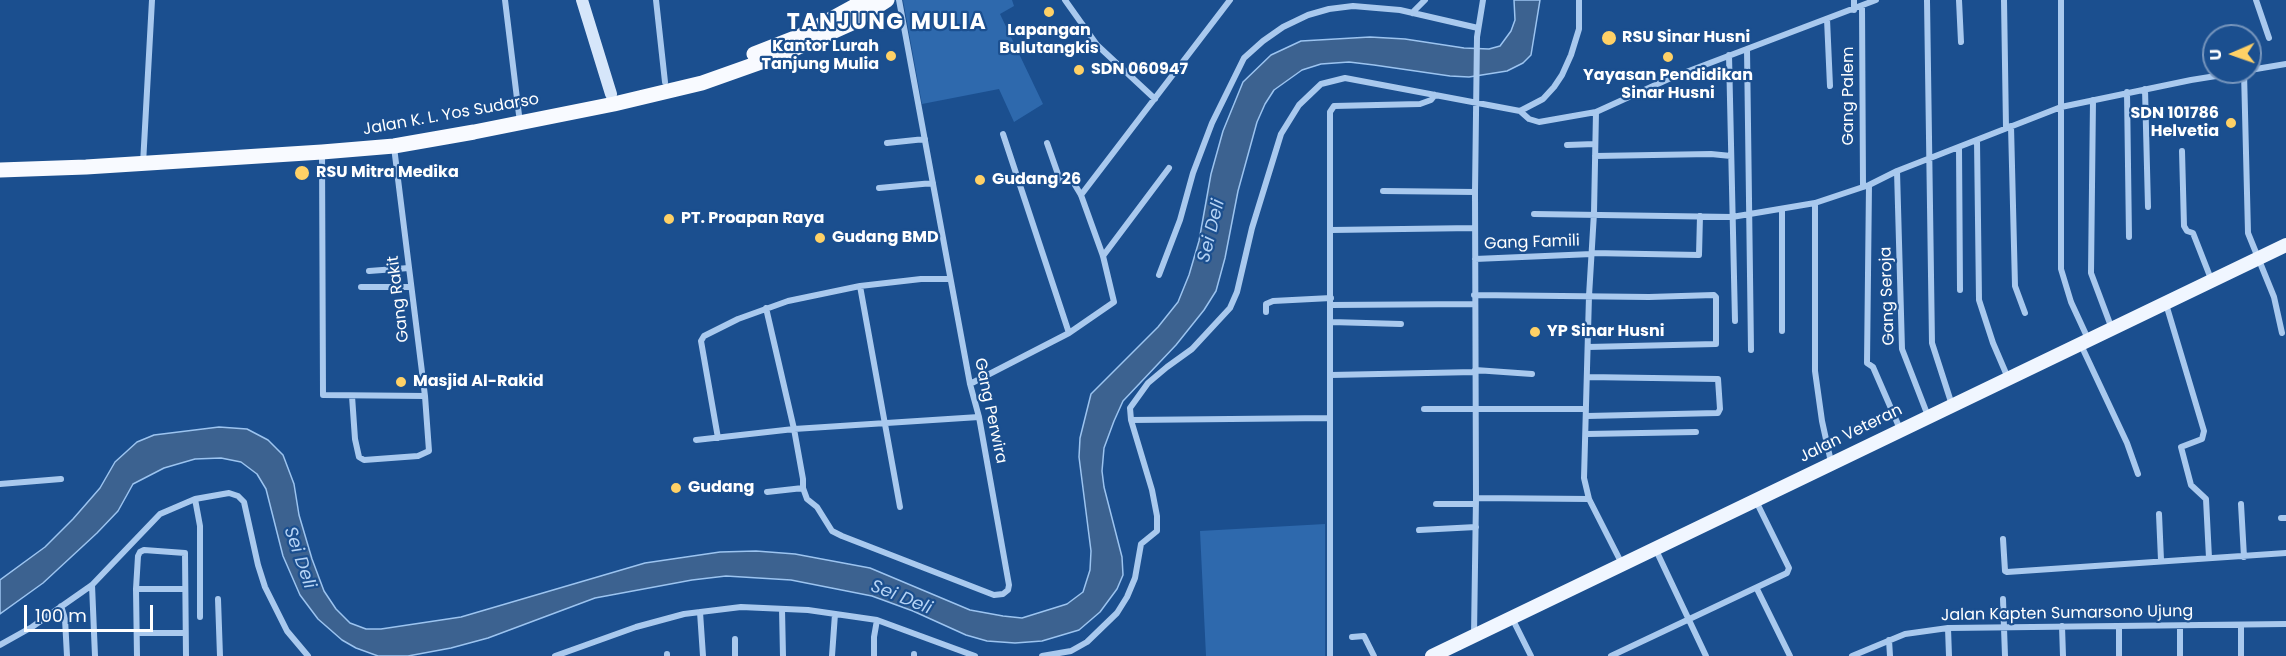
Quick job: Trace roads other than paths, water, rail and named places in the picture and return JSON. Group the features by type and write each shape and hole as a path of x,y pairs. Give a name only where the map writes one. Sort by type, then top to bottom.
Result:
{"highway":[{"name":"Jalan K. L. Yos Sudarso","path":"0,170 143,159 394,146 612,99 721,67 800,36 866,0"},
{"name":"Jalan K. L. Yos Sudarso","path":"315,149 412,135 702,83 781,55 850,24 887,0"},
{"name":"Jalan K. L. Yos Sudarso","path":"0,160 143,159"}],"main road":[{"path":"582,0 612,99"},
{"name":"Jalan Veteran","path":"1432,656 2286,245"}],"street":[{"path":"143,159 152,0"},
{"path":"505,0 519,115"},
{"path":"656,0 665,82"},
{"name":"Gang Perwira","path":"803,488 807,499 817,507 832,531 842,536 994,595 1003,594 1009,585 899,0"},
{"path":"1065,0 1098,45 1155,99"},
{"path":"1081,195 1230,0"},
{"path":"1371,0 1378,8"},
{"path":"1412,13 1425,0"},
{"path":"1474,635 1476,501 1474,259 1477,37 1483,0"},
{"path":"1521,111 1543,99 1562,75 1579,29 1579,0"},
{"path":"1854,0 1854,10"},
{"path":"1042,656 1071,651 1087,642 1117,613 1127,597 1135,578 1141,544 1157,531 1157,516 1152,490 1131,420 1130,408 1148,383 1192,350 1230,308 1237,292 1252,228 1281,134 1293,113 1310,93 1322,84 1345,78 1521,111 1529,119 1539,122 1596,112 1673,77 1876,0"},
{"path":"1927,0 1932,343 1952,405"},
{"path":"1959,0 1961,42"},
{"path":"2004,0 2015,286 2025,313"},
{"path":"2061,0 2061,274 2085,343 2138,474"},
{"path":"2256,0 2269,38"},
{"path":"1159,275 1212,123 1244,58 1251,50 1283,27 1308,15 1353,6 1412,13 1478,28"},
{"name":"Gang Palem","path":"1862,6 1867,361 1873,367 1900,429"},
{"path":"1827,19 1830,86"},
{"path":"1747,49 1751,350"},
{"path":"1729,56 1735,321"},
{"path":"2262,68 2286,64"},
{"path":"1534,214 1594,213 1732,217 1815,203 1866,186 1897,171 2061,107 2202,79"},
{"path":"2242,84 2249,237 2260,257 2274,297 2282,333"},
{"path":"2145,89 2148,207"},
{"path":"2127,93 2129,237"},
{"path":"1330,656 1330,112 1332,108 1420,104 1431,100 1435,95"},
{"path":"2093,100 2091,273 2112,330"},
{"path":"1596,112 1584,478 1589,499 1622,564"},
{"path":"1003,134 1069,333"},
{"path":"887,142 925,139"},
{"path":"1977,140 1979,300 2008,378"},
{"path":"970,384 1069,333 1114,302 1103,256 1081,195 1072,180 1060,180 1047,143"},
{"path":"1567,145 1595,144"},
{"name":"Gang Rakit","path":"352,396 355,440 359,457 364,460 418,456 428,453 425,396 394,146"},
{"path":"1959,148 1960,290"},
{"path":"315,149 322,395 425,396"},
{"path":"2182,152 2184,226 2193,233 2212,280"},
{"path":"1595,156 1731,156"},
{"path":"1103,256 1169,168"},
{"name":"Gang Seroja","path":"1897,171 1902,349 1928,416"},
{"path":"879,188 933,183"},
{"path":"1383,191 1475,192"},
{"path":"1815,203 1815,371 1831,462"},
{"path":"1782,209 1782,331"},
{"name":"Gang Famili","path":"1474,259 1592,253 1699,255 1700,216"},
{"path":"1331,230 1475,228"},
{"path":"369,271 409,268"},
{"path":"718,438 701,339 766,308 860,286 921,279 950,279"},
{"path":"860,286 900,507"},
{"path":"361,287 411,287"},
{"path":"1474,295 1714,295 1717,300 1717,343 1714,345 1588,347"},
{"path":"1266,312 1266,304 1273,301 1474,304"},
{"path":"2166,304 2204,430 2202,439 2181,447 2192,486 2206,499 2209,558"},
{"path":"766,308 803,479 803,488 767,492"},
{"path":"1331,322 1401,324"},
{"path":"1331,375 1475,371 1532,374"},
{"path":"1424,409 1718,413 1720,409 1718,379 1587,377"},
{"path":"696,440 794,429 979,417"},
{"path":"1131,420 1330,418"},
{"path":"1587,434 1696,432"},
{"path":"0,484 60,479"},
{"path":"0,645 92,585 160,514 195,499 229,493 238,496 244,502 265,587 287,632 308,656"},
{"path":"195,499 200,526 200,617"},
{"path":"1436,504 1589,499"},
{"path":"1612,656 1757,589 1790,570 1755,499"},
{"path":"2241,504 2244,556"},
{"path":"2159,514 2161,560"},
{"path":"1419,530 1476,526"},
{"path":"2003,539 2005,571 2007,572 2286,553"},
{"path":"1655,548 1706,656"},
{"path":"138,656 135,589 138,556 144,550 185,554 186,656"},
{"path":"92,585 95,656"},
{"path":"135,589 185,589"},
{"path":"1757,589 1790,656"},
{"path":"218,599 220,656"},
{"path":"2003,599 2005,656"},
{"path":"61,606 65,619 67,656"},
{"path":"555,656 636,627 684,614 741,607 836,614 878,620 975,656"},
{"path":"782,609 783,656"},
{"path":"700,612 703,656"},
{"path":"832,656 836,614"},
{"path":"1512,617 1532,656"},
{"path":"874,656 874,637 878,620"},
{"name":"Jalan Kapten Sumarsono Ujung","path":"1852,656 1905,634 1948,628 2286,624"},
{"path":"2241,625 2241,656"},
{"path":"2062,626 2063,656"},
{"path":"2119,626 2120,656"},
{"path":"2180,626 2180,656"},
{"path":"1948,628 1949,656"},
{"path":"138,633 184,633"},
{"path":"1352,637 1364,636 1374,656"},
{"path":"735,639 735,656"},
{"path":"1890,640 1890,656"}],"water":[{"name":"Sei Deli","path":"1514,0 1540,0 1531,55 1523,63 1507,71 1469,77 1349,62 1321,64 1302,70 1274,90 1257,122 1238,191 1216,291 1176,345 1123,401 1104,448 1102,471 1104,487 1122,557 1123,575 1117,589 1100,612 1079,630 1042,641 1015,643 987,641 966,635 913,611 872,596 791,580 726,576 595,598 488,638 451,648 408,656 378,656 342,640 318,619 300,595 283,556 266,489 257,474 241,462 221,458 195,459 164,468 133,484 118,511 97,533 43,583 0,614 0,580 45,547 73,519 100,488 115,462 137,442 154,435 219,427 247,429 268,440 283,455 294,484 299,515 312,559 324,591 336,609 350,623 366,629 381,629 461,617 645,563 720,552 756,551 795,554 870,568 970,610 1003,616 1022,618 1067,604 1083,592 1090,570 1091,551 1079,457 1080,438 1091,394 1158,327 1178,302 1199,241 1211,174 1223,131 1243,82 1271,55 1301,41 1370,37 1405,39 1464,48 1489,49 1500,46 1511,31 1515,20"}],"place":[{"name":"Lapangan Bulutangkis","path":"1049,12"},
{"name":"RSU Sinar Husni","path":"1609,38"},
{"name":"Kantor Lurah Tanjung Mulia","path":"891,56"},
{"name":"Yayasan Pendidikan Sinar Husni","path":"1668,57"},
{"name":"SDN 060947","path":"1079,70"},
{"name":"SDN 101786 Helvetia","path":"2231,123"},
{"name":"RSU Mitra Medika","path":"302,173"},
{"name":"Gudang 26","path":"980,180"},
{"name":"PT. Proapan Raya","path":"669,219"},
{"name":"Gudang BMD","path":"820,238"},
{"name":"YP Sinar Husni","path":"1535,332"},
{"name":"Masjid Al-Rakid","path":"401,382"},
{"name":"Gudang","path":"676,488"}],"district":[{"name":"TANJUNG MULIA","path":"887,23"}]}
